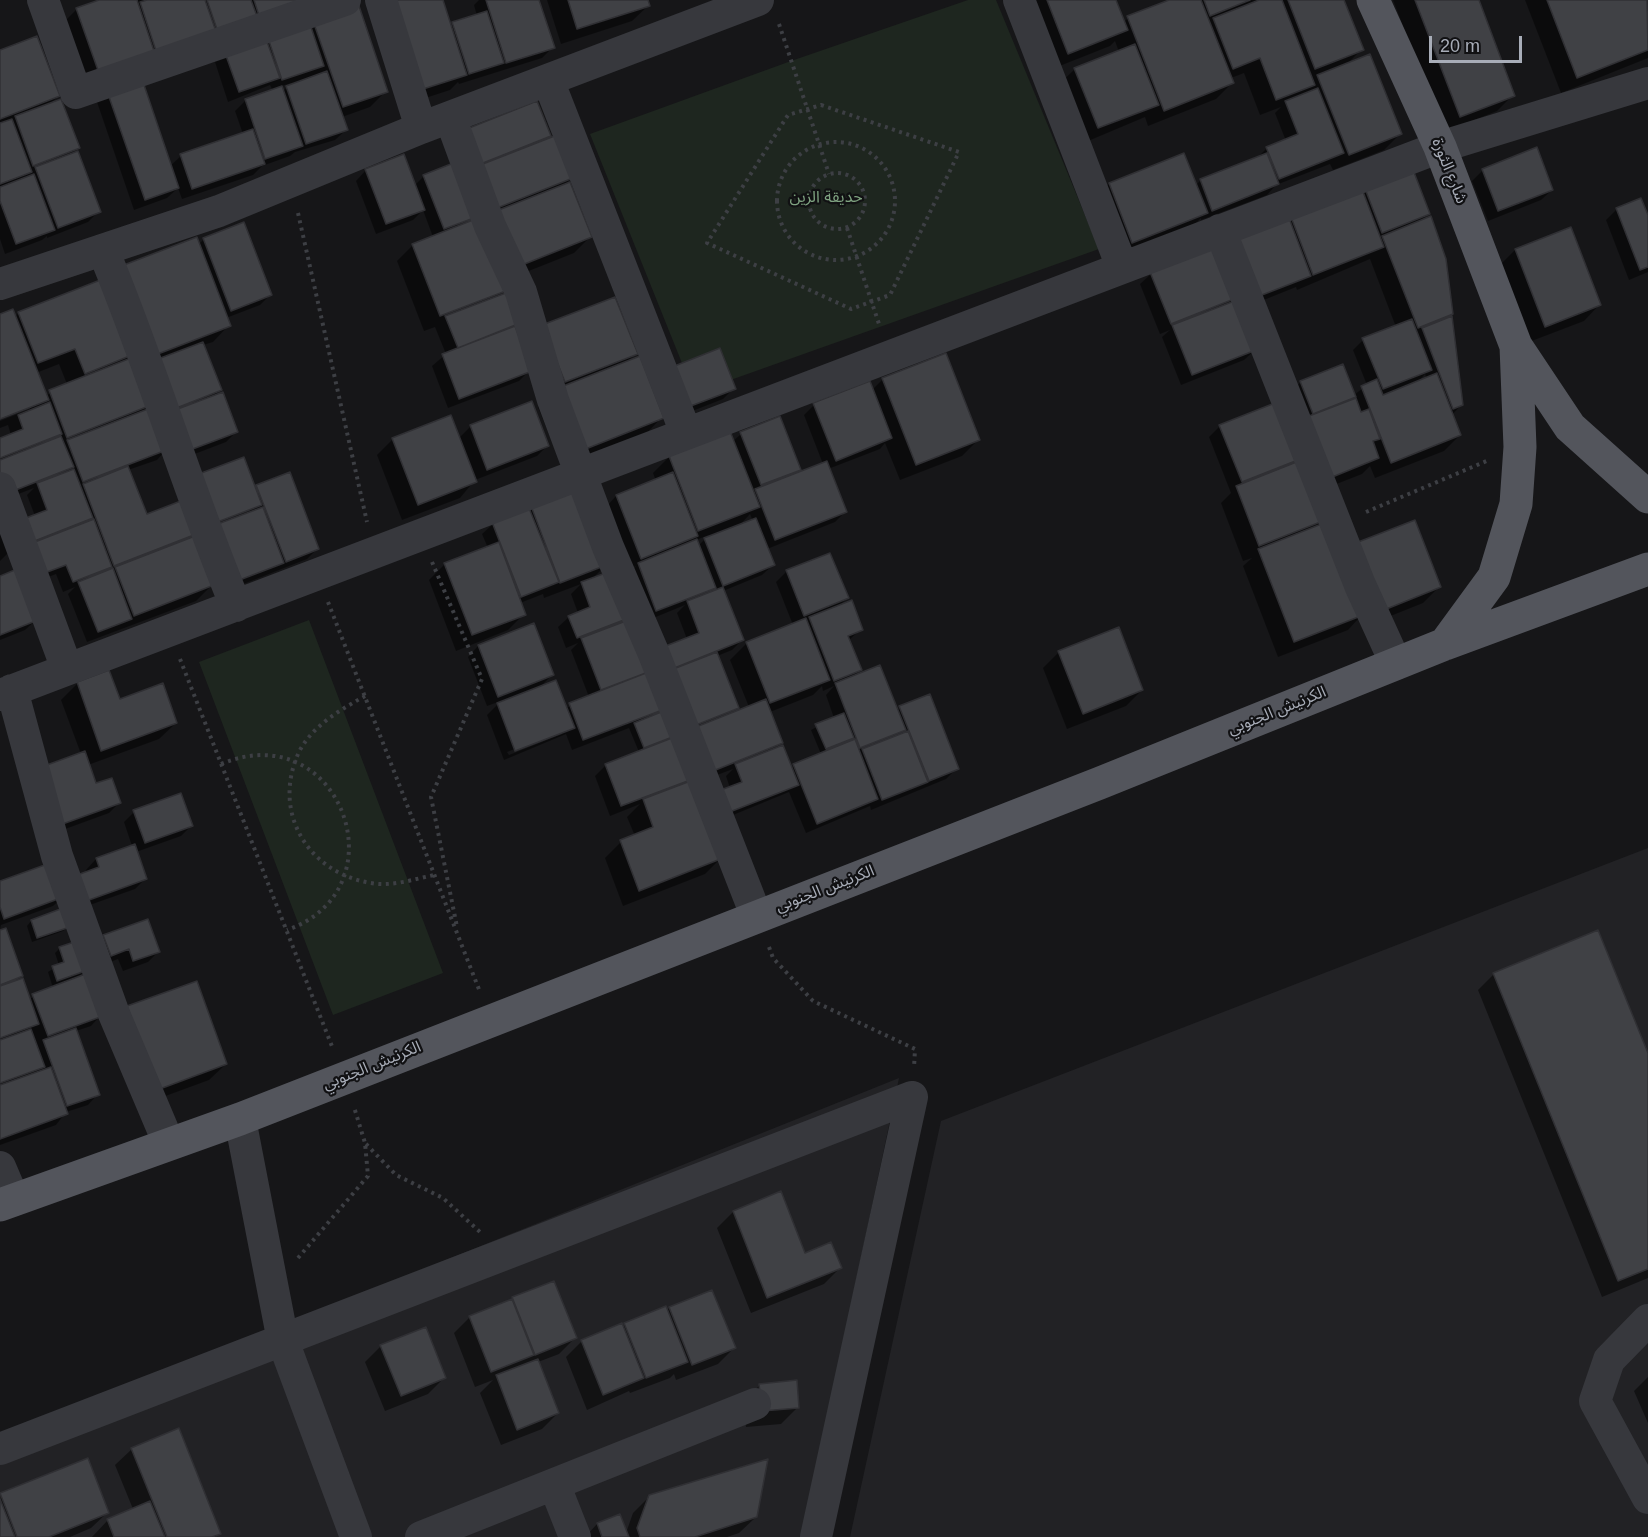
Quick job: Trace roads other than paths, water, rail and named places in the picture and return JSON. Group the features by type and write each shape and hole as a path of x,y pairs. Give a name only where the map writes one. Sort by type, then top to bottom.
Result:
{"main road":[{"name":"شارع الثورة","path":"1373,0 1440,147 1516,346 1570,427 1648,497"},
{"name":"شارع الثورة","path":"1445,644 1494,577 1516,504 1520,447 1516,346"},
{"name":"الكرنيش الجنوبي","path":"7,1203 240,1119 756,915 1100,783 1445,644 1648,569"}],"street":[{"path":"43,0 76,93 345,0"},
{"path":"381,0 421,128"},
{"path":"1019,0 1122,267"},
{"path":"0,284 219,211 421,128 548,80 768,11"},
{"path":"548,80 686,433"},
{"path":"169,1144 114,1014 57,856 6,693 1440,147 1648,84"},
{"path":"450,117 490,225 521,292 553,400 580,473 756,915"},
{"path":"1220,230 1336,524 1396,664"},
{"path":"102,250 136,331 184,473 236,606"},
{"path":"0,488 67,669"},
{"path":"0,1449 912,1097 816,1537"},
{"path":"240,1119 283,1341 356,1537"},
{"path":"0,1167 7,1203"},
{"path":"1648,1320 1609,1360 1595,1401 1648,1498"},
{"path":"421,1537 755,1404"},
{"path":"554,1484 575,1537"}],"park label":[{"name":"حديقة الزين","path":"826,198"}]}
